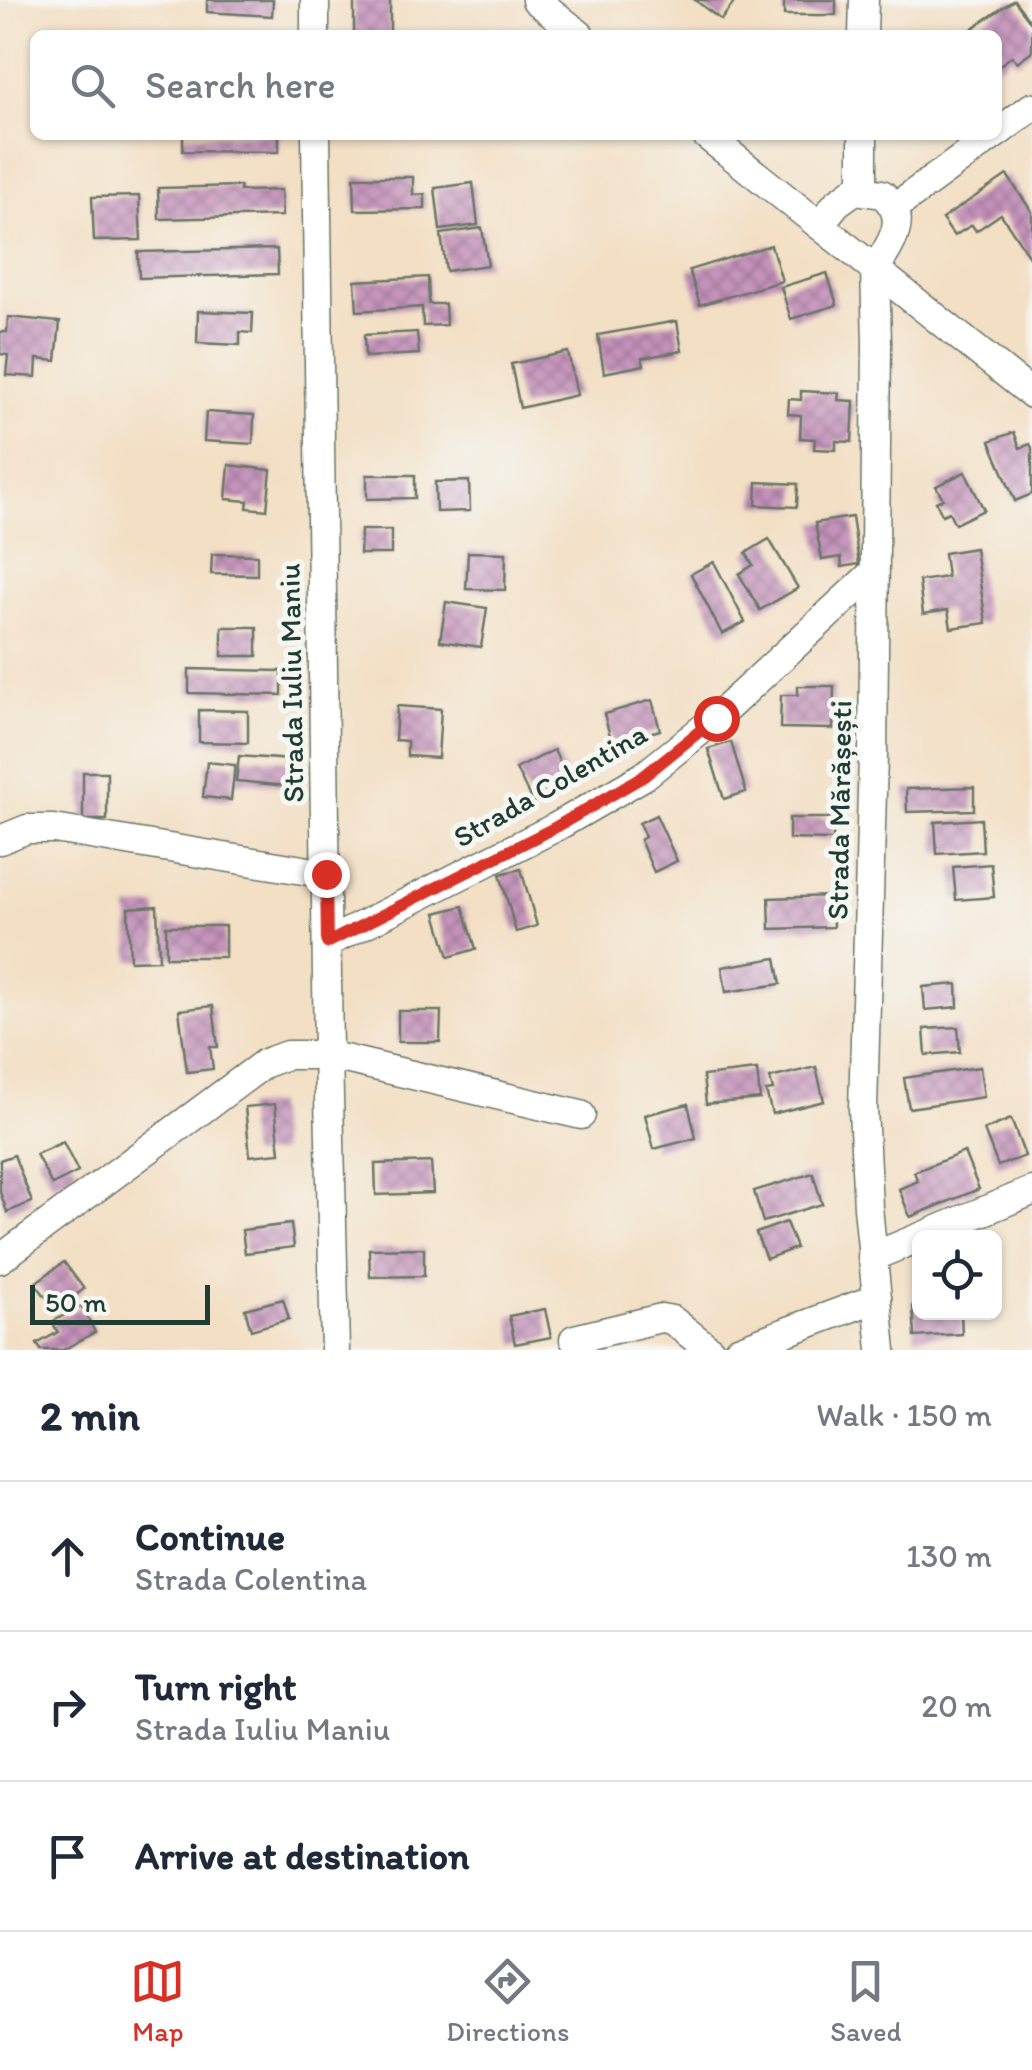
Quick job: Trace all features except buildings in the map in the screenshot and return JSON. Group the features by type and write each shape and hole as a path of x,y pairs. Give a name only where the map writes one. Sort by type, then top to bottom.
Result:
{"street":[{"path":"315,0 315,30"},
{"path":"536,0 574,30"},
{"path":"864,0 864,30"},
{"path":"1002,129 1032,107"},
{"name":"Strada Iuliu Maniu","path":"316,140 335,1350"},
{"path":"712,140 1032,394"},
{"path":"863,140 863,189"},
{"path":"895,207 987,140"},
{"path":"819,225 844,196 863,189 882,194 895,207 898,227 874,269"},
{"name":"Strada Mărășești","path":"874,269 877,360 870,898 863,1108 882,1350"},
{"name":"Strada Colentina","path":"327,943 556,827 644,776 716,718 874,572"},
{"path":"0,840 28,829 54,828 326,874"},
{"path":"0,1259 265,1063 287,1055 328,1055 581,1115"},
{"path":"872,1257 1032,1191"},
{"path":"738,1350 877,1298"},
{"path":"574,1338 661,1318 672,1320 710,1350"}],"route":[{"path":"326,874 327,943 556,827 644,776 716,718"}]}
